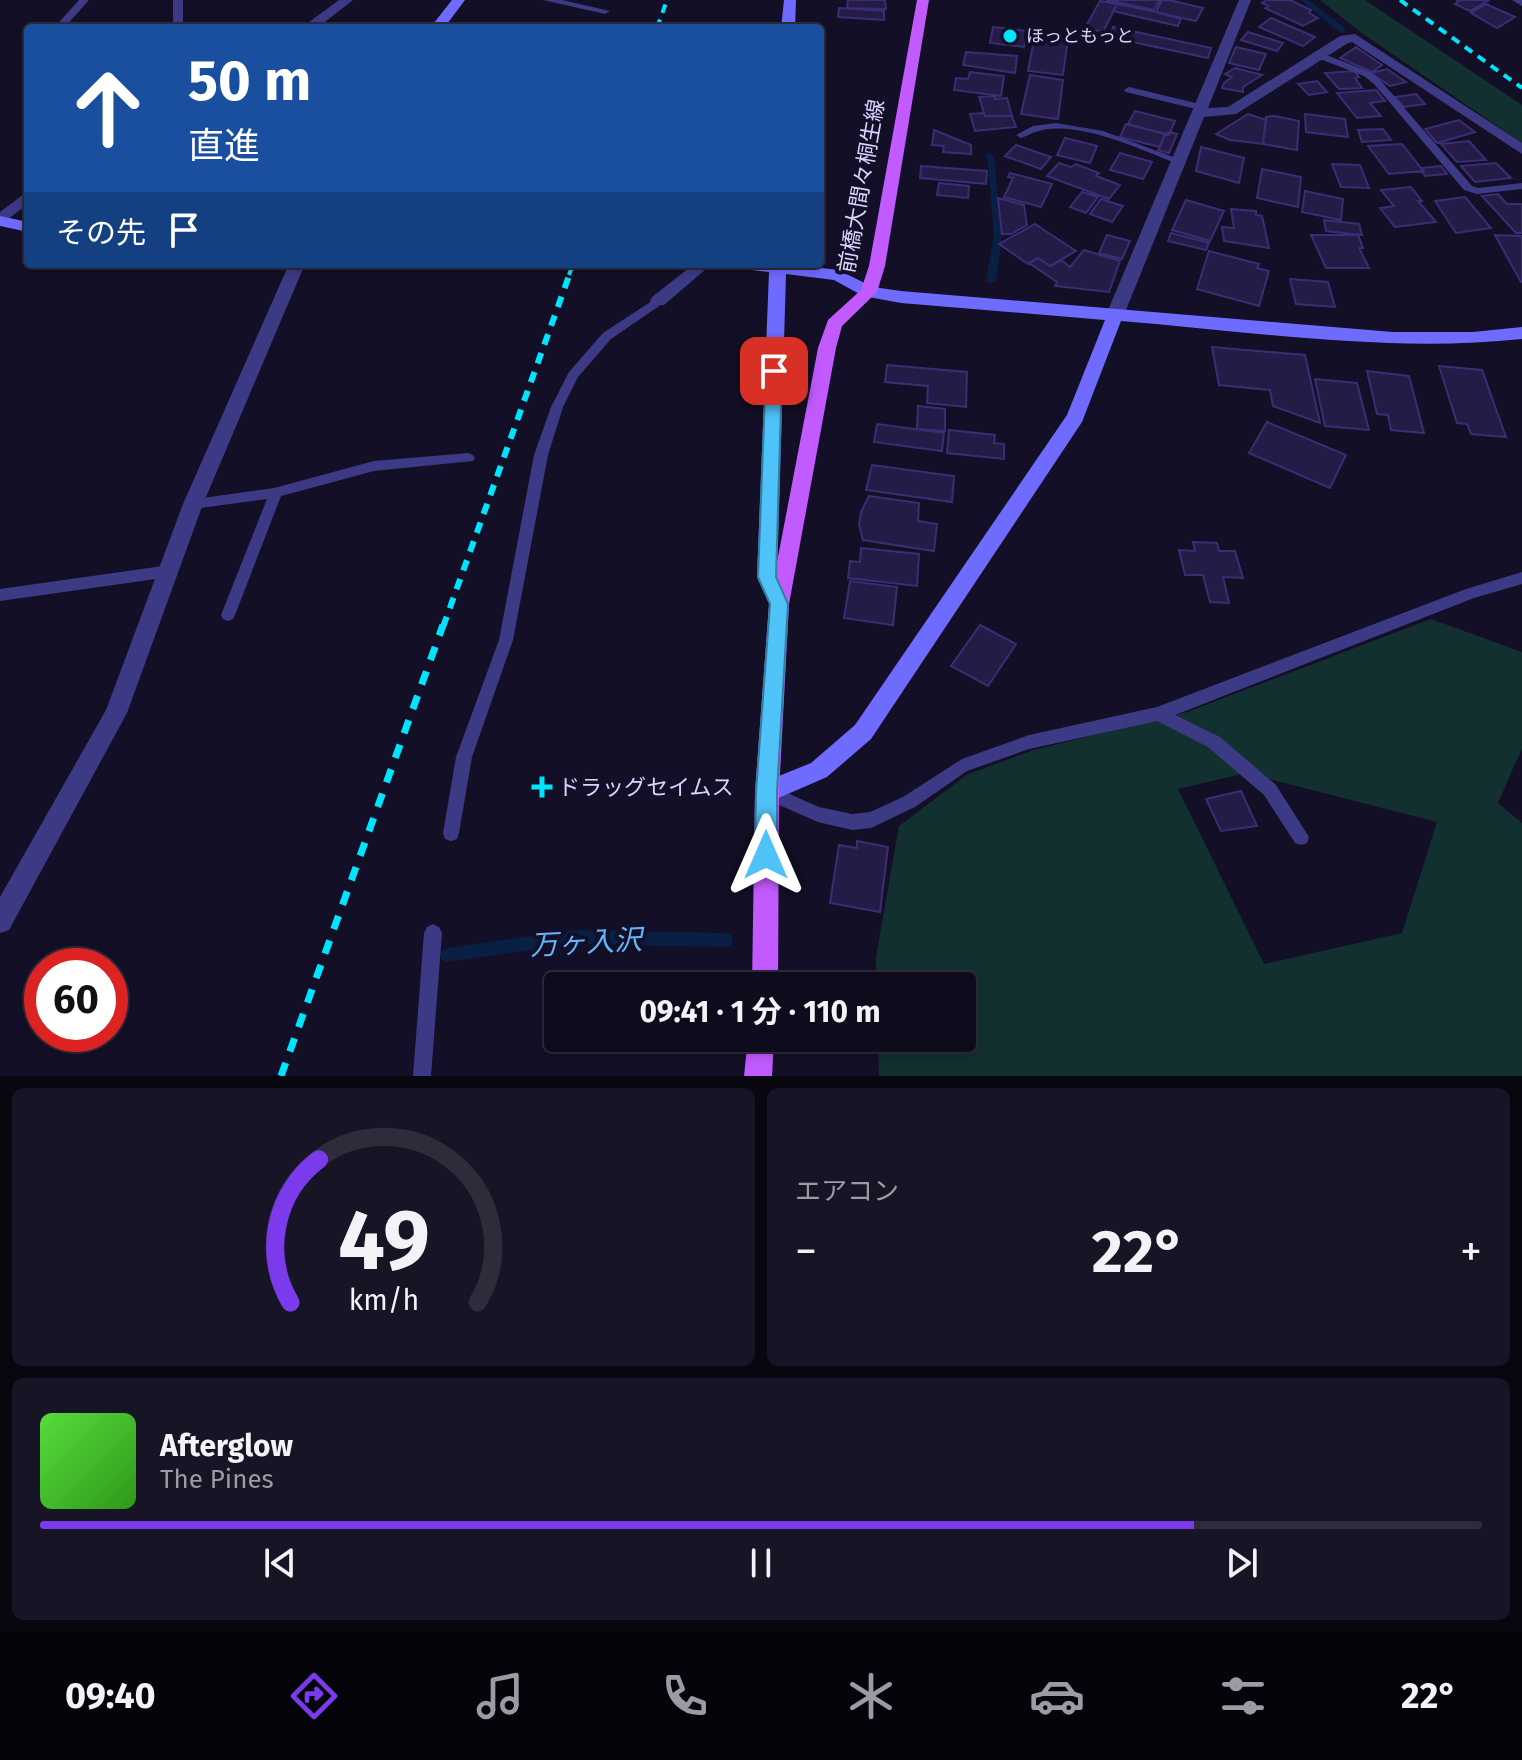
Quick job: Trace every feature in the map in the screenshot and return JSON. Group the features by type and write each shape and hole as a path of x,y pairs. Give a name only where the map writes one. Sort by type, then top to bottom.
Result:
{"main road":[{"name":"前橋大間々桐生線","path":"765,972 767,792 779,604 827,348 834,324 869,292 877,266 923,0"},
{"path":"758,1076 760,1052"}],"street":[{"path":"314,24 347,0"},
{"path":"440,24 459,0"},
{"path":"788,24 790,0"},
{"path":"767,792 819,770 863,732 1075,417 1245,0"},
{"path":"1199,110 1231,111 1345,39 1360,39 1522,150"},
{"path":"0,220 24,199"},
{"path":"0,220 24,226"},
{"path":"0,921 116,713 193,504 295,268"},
{"path":"658,301 699,268"},
{"path":"778,268 767,577 779,604"},
{"path":"791,268 838,275 869,292 901,297 1393,338 1473,338 1522,333"}],"lane":[{"path":"63,24 84,0"},
{"path":"178,0 178,24"},
{"path":"548,0 605,11"},
{"path":"1318,55 1367,74 1377,82 1468,188 1477,191 1522,186"},
{"path":"1129,90 1199,110"},
{"path":"1021,135 1027,130 1077,127 1098,130 1179,161"},
{"path":"451,833 464,757 506,640 541,455 557,407 573,375 607,336 658,301"},
{"path":"193,504 274,493 374,466 468,458"},
{"path":"228,615 274,501 274,493"},
{"path":"0,595 170,571"},
{"path":"767,792 818,814 852,822 871,820 909,802 962,766 1029,742 1158,714 1471,593 1520,579"},
{"path":"1158,714 1214,742 1270,790 1301,837"},
{"path":"422,1076 433,933"}],"green space":[{"path":"1320,0 1365,0 1522,105 1522,143 1363,34"},
{"path":"1431,619 1522,652 1522,748 1498,803 1522,823 1522,1076 879,1076 878,1052 976,1052 976,972 876,972 899,826 968,774 1034,750 1187,712","holes":["1246,773 1437,822 1402,933 1264,964 1178,789"]}],"building":[{"path":"848,0 885,0 886,9 847,8"},
{"path":"1106,0 1160,0 1154,10"},
{"path":"1162,0 1203,8 1196,21 1156,12"},
{"path":"1267,0 1290,0 1311,10 1309,13 1318,18 1303,26 1265,8 1268,6 1262,3"},
{"path":"1456,0 1489,0 1470,11 1455,4 1459,1"},
{"path":"1100,1 1117,4 1103,32 1085,28"},
{"path":"1117,4 1181,19 1178,26 1113,11"},
{"path":"1486,4 1515,17 1497,28 1471,13"},
{"path":"839,8 884,11 884,20 838,17"},
{"path":"1271,18 1315,37 1303,46 1259,27"},
{"path":"993,27 1028,31 1024,47 990,43"},
{"path":"1113,27 1211,48 1208,58 1109,37"},
{"path":"1248,32 1283,43 1277,51 1241,40"},
{"path":"1035,34 1068,39 1063,75 1028,71"},
{"path":"1236,47 1266,54 1259,70 1229,63"},
{"path":"1356,47 1382,65 1372,72 1340,58"},
{"path":"966,52 1017,56 1015,73 963,65"},
{"path":"1235,68 1262,75 1243,87 1243,92 1222,88 1232,77 1225,74"},
{"path":"1387,69 1406,82 1390,86 1371,73"},
{"path":"1354,71 1362,88 1339,89 1325,73"},
{"path":"970,72 1004,76 1001,96 954,90 956,78 968,79"},
{"path":"1030,75 1063,80 1058,119 1021,114"},
{"path":"1317,81 1327,92 1309,95 1298,84"},
{"path":"1376,90 1385,101 1370,103 1381,116 1357,118 1337,93"},
{"path":"1416,94 1425,104 1404,107 1395,97"},
{"path":"995,96 995,99 1007,98 1012,116 985,116 979,97"},
{"path":"1135,111 1175,121 1169,135 1128,124"},
{"path":"984,113 985,116 1012,116 1016,127 975,131 970,114"},
{"path":"1248,114 1266,120 1263,144 1230,140 1216,134"},
{"path":"1305,114 1345,119 1348,137 1306,132"},
{"path":"1266,117 1299,121 1297,150 1263,144"},
{"path":"1459,120 1475,132 1437,143 1425,129"},
{"path":"1126,124 1165,134 1160,147 1120,137"},
{"path":"1383,129 1391,140 1362,142 1358,130"},
{"path":"934,130 971,145 971,154 943,152 944,146 932,145"},
{"path":"1165,134 1177,134 1169,153 1158,150"},
{"path":"1065,138 1097,146 1090,163 1057,155"},
{"path":"1469,141 1486,160 1457,162 1441,144"},
{"path":"1402,144 1424,171 1389,174 1368,146"},
{"path":"1016,145 1051,157 1041,169 1005,156"},
{"path":"1201,147 1244,158 1239,183 1196,171"},
{"path":"1120,153 1152,162 1143,179 1110,170"},
{"path":"1059,163 1071,167 1076,164 1120,185 1109,199 1047,176"},
{"path":"1496,163 1511,178 1475,182 1461,166"},
{"path":"1332,164 1360,165 1369,188 1341,187"},
{"path":"921,166 987,171 986,184 920,178"},
{"path":"1441,166 1447,174 1425,176 1421,168"},
{"path":"1262,169 1301,177 1298,207 1257,198"},
{"path":"1010,173 1052,184 1041,207 1004,197 1013,178 1008,177"},
{"path":"939,183 969,186 968,198 937,195"},
{"path":"1411,187 1422,201 1418,201 1436,222 1395,227 1380,208 1394,206 1381,190"},
{"path":"1305,191 1343,199 1341,220 1302,212"},
{"path":"1082,192 1098,197 1086,213 1070,207"},
{"path":"1498,194 1507,204 1522,204 1522,233 1516,233 1482,196"},
{"path":"1465,197 1491,228 1456,233 1435,201"},
{"path":"998,198 1024,205 1027,225 1011,234 1002,234"},
{"path":"1101,199 1123,206 1112,222 1090,214"},
{"path":"1186,200 1224,211 1210,241 1172,230"},
{"path":"1231,209 1256,211 1256,215 1262,216 1269,248 1224,241 1222,227 1234,228"},
{"path":"1324,220 1359,224 1362,235 1326,231"},
{"path":"1035,224 1076,251 1050,266 1038,258 1028,264 999,244"},
{"path":"1171,233 1209,243 1206,250 1168,241"},
{"path":"1107,235 1130,241 1122,259 1099,253"},
{"path":"1311,235 1358,235 1363,248 1359,248 1369,268 1326,268"},
{"path":"1495,235 1522,236 1522,282 1521,282"},
{"path":"1084,250 1120,261 1109,292 1055,286 1057,282 1029,263 1038,258 1050,266 1061,260 1070,267"},
{"path":"1209,251 1259,264 1257,268 1269,271 1259,306 1197,289"},
{"path":"1290,279 1328,282 1335,307 1296,304"},
{"path":"1212,347 1305,355 1320,423 1273,406 1270,390 1219,385"},
{"path":"887,365 967,372 966,407 927,403 928,386 885,382"},
{"path":"1439,366 1482,370 1506,437 1471,434 1467,424 1457,423"},
{"path":"1367,371 1409,376 1424,433 1391,430 1388,415 1377,414"},
{"path":"1315,379 1357,383 1369,430 1325,426"},
{"path":"918,406 945,409 945,431 917,429"},
{"path":"1267,422 1346,455 1330,488 1249,453"},
{"path":"877,424 944,433 942,451 874,442"},
{"path":"949,430 995,435 994,443 1004,444 1004,459 947,453"},
{"path":"872,465 954,476 952,502 866,490"},
{"path":"869,496 919,503 918,521 937,524 934,551 863,540 859,524"},
{"path":"1193,542 1217,543 1219,551 1235,551 1243,578 1223,577 1229,603 1210,602 1203,575 1185,575 1179,550 1195,551"},
{"path":"861,548 919,554 917,586 848,578 850,561 860,562"},
{"path":"850,581 897,587 893,625 844,618"},
{"path":"980,625 1016,644 988,686 951,666"},
{"path":"1241,791 1257,826 1221,831 1206,799"},
{"path":"857,841 888,847 880,912 830,903 839,845 857,848"}],"waterway":[{"name":"万ヶ入沢","path":"1305,0 1342,30"},
{"name":"万ヶ入沢","path":"990,156 998,235 991,281"},
{"name":"万ヶ入沢","path":"447,955 574,937 726,940"}],"railway":[{"path":"658,24 667,0"},
{"path":"1400,0 1522,88"},
{"path":"569,275 572,268"},
{"path":"443,627 570,273"},
{"path":"281,1076 443,625"}],"place":[{"name":"ほっともっと","path":"1010,36"},
{"name":"ドラッグセイムス","path":"542,787"}],"route":[{"path":"766,855 779,604 767,577 774,371"}]}
